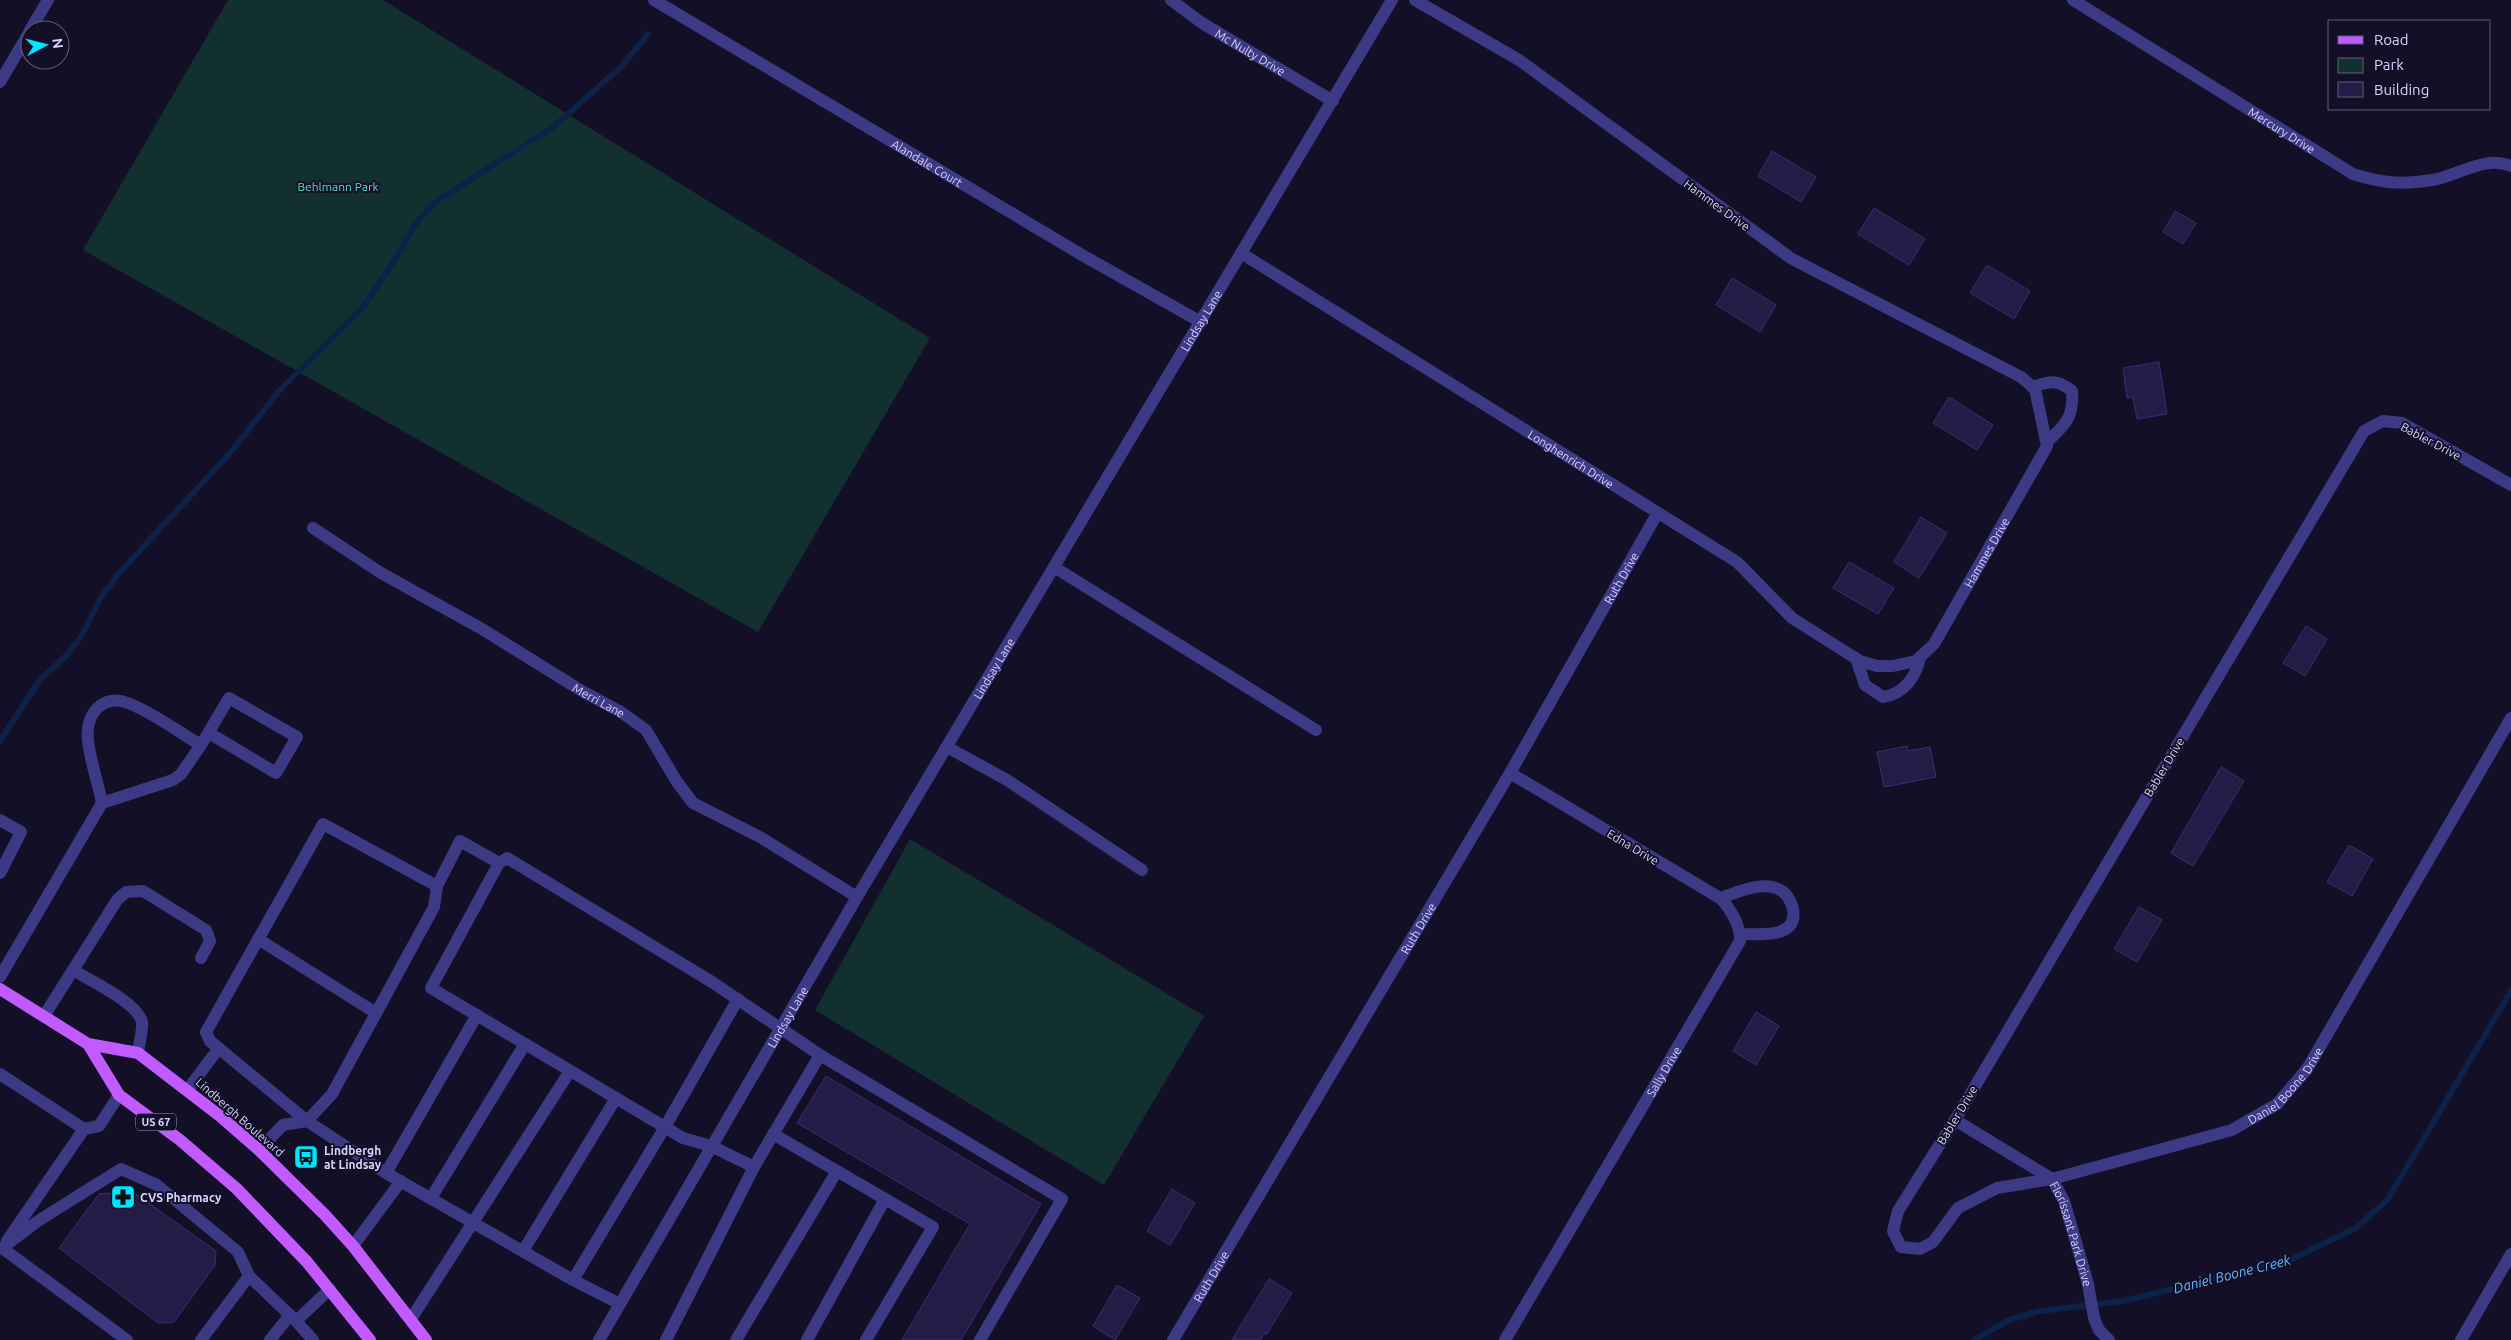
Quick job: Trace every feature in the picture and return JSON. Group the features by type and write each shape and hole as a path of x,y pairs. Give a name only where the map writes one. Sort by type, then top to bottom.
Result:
{"main road":[{"name":"Lindbergh Boulevard","path":"0,989 88,1044 138,1053 188,1089 260,1150 353,1246 426,1340"},
{"name":"Lindbergh Boulevard","path":"88,1044 119,1095 180,1140 237,1189 330,1289 370,1340"}],"street":[{"path":"36,20 48,0"},
{"name":"Alandale Court","path":"654,0 1082,255 1201,322"},
{"name":"Mc Nulty Drive","path":"1171,0 1202,23 1333,101"},
{"name":"Lindsay Lane","path":"599,1340 780,1028 1392,0"},
{"name":"Hammes Drive","path":"1415,0 1519,60 1792,259 2021,377 2032,387 2048,382 2062,383 2072,391 2073,404 2069,420 2047,442 2044,453 1939,636 1916,661 1892,666"},
{"name":"Mercury Drive","path":"2073,0 2352,174 2378,182 2406,184 2435,180 2484,164 2511,166"},
{"path":"0,82 20,47"},
{"name":"Longhenrich Drive","path":"1241,253 1657,514 1737,562 1792,618 1856,658 1878,666 1892,666"},
{"path":"2032,387 2035,389 2047,442"},
{"name":"Babler Drive","path":"1901,1247 1893,1231 1898,1210 1955,1120 2364,431 2384,421 2402,423 2511,485"},
{"name":"Ruth Drive","path":"1173,1340 1510,773 1657,514"},
{"name":"Merri Lane","path":"313,528 381,573 482,629 582,691 621,712 646,730 692,803 760,837 858,897"},
{"path":"1054,567 1316,730"},
{"name":"Hammes Drive","path":"1856,658 1865,685 1883,697 1892,696 1903,690 1918,668 1920,657"},
{"path":"0,977 102,803 173,780 185,769 229,698 297,737 276,773 209,733"},
{"path":"102,803 88,740 91,714 102,704 110,701 129,704 201,745"},
{"name":"Daniel Boone Drive","path":"1901,1247 1920,1249 1933,1242 1958,1208 1997,1188 2052,1179 2232,1130 2278,1104 2307,1069 2511,718"},
{"path":"947,746 1007,780 1142,870"},
{"name":"Edna Drive","path":"1510,773 1720,898 1728,906 1740,934"},
{"path":"0,820 21,832 0,873"},
{"path":"437,886 323,824 206,1032 210,1041 307,1121 401,1181 573,1280 620,1304"},
{"path":"260,1150 283,1125 307,1121 332,1094 434,907 437,886 460,841 499,862"},
{"path":"754,1167 711,1146 683,1138 432,988 499,862 507,858 738,999 820,1055 1062,1200 980,1340"},
{"path":"1720,898 1750,888 1768,887 1781,890 1791,902 1793,919 1788,928 1778,933 1740,934"},
{"path":"44,1016 117,900 126,892 137,890 154,896 206,930 210,941 201,958"},
{"name":"Sally Drive","path":"1505,1340 1740,941 1740,934"},
{"path":"258,938 376,1013"},
{"path":"73,970 120,998 136,1011 142,1028 138,1053"},
{"path":"573,1280 665,1127 738,999"},
{"path":"386,1172 477,1015"},
{"path":"431,1198 525,1044"},
{"path":"188,1089 219,1048"},
{"path":"666,1340 754,1167 820,1055"},
{"path":"411,1319 570,1071"},
{"path":"0,1074 84,1129"},
{"path":"1,1250 84,1129 99,1126 119,1095"},
{"path":"523,1251 616,1098"},
{"name":"Florissant Park Drive","path":"1955,1120 2052,1179 2064,1201 2088,1284 2094,1318 2099,1330 2109,1340"},
{"path":"773,1134 932,1227 866,1340"},
{"path":"1,1250 38,1221 121,1169 157,1185 238,1252 249,1276 313,1340"},
{"path":"736,1340 837,1171"},
{"path":"353,1246 401,1181"},
{"path":"807,1340 885,1199"},
{"path":"1,1250 127,1340"},
{"path":"2460,1340 2511,1254"},
{"path":"201,1340 249,1276"},
{"path":"270,1340 293,1318 330,1289"}],"green space":[{"name":"Behlmann Park","path":"228,0 383,0 930,338 758,632 83,250"},
{"path":"910,839 1204,1016 1104,1185 815,1010"}],"building":[{"path":"1772,151 1816,177 1801,202 1758,176"},
{"path":"1874,208 1925,239 1909,265 1858,234"},
{"path":"2175,211 2196,223 2183,244 2163,232"},
{"path":"1987,265 2030,291 2014,319 1970,293"},
{"path":"1732,278 1776,305 1760,332 1716,305"},
{"path":"2159,362 2167,414 2137,419 2133,397 2127,398 2123,368"},
{"path":"1949,397 1993,425 1977,450 1933,423"},
{"path":"1921,517 1947,533 1919,578 1894,562"},
{"path":"1849,562 1894,588 1878,614 1833,588"},
{"path":"2306,626 2327,639 2305,676 2283,663"},
{"path":"1907,746 1908,751 1930,747 1936,777 1884,787 1877,752"},
{"path":"2221,767 2244,781 2193,866 2171,853"},
{"path":"2349,845 2373,859 2352,896 2327,882"},
{"path":"2139,907 2162,920 2137,962 2114,949"},
{"path":"1756,1012 1779,1026 1756,1065 1733,1051"},
{"path":"826,1076 1041,1204 961,1340 902,1340 970,1224 797,1123"},
{"path":"1172,1189 1195,1203 1170,1245 1147,1231"},
{"name":"CVS Pharmacy","path":"132,1191 216,1251 215,1265 174,1322 158,1323 59,1248 99,1194"},
{"path":"1269,1279 1292,1293 1267,1334 1265,1333 1260,1340 1232,1340"},
{"path":"1117,1285 1140,1298 1115,1340 1093,1326"}],"waterway":[{"path":"0,741 39,681 68,654 82,635 101,597 121,571 231,452 279,391 363,307 389,269 417,222 434,203 553,127 620,68 648,34"},
{"name":"Daniel Boone Creek","path":"1974,1340 2009,1320 2040,1311 2123,1301 2290,1260 2356,1228 2388,1199 2511,991"}],"place":[{"name":"Lindbergh at Lindsay","path":"306,1157"},
{"name":"CVS Pharmacy","path":"123,1197"}]}
